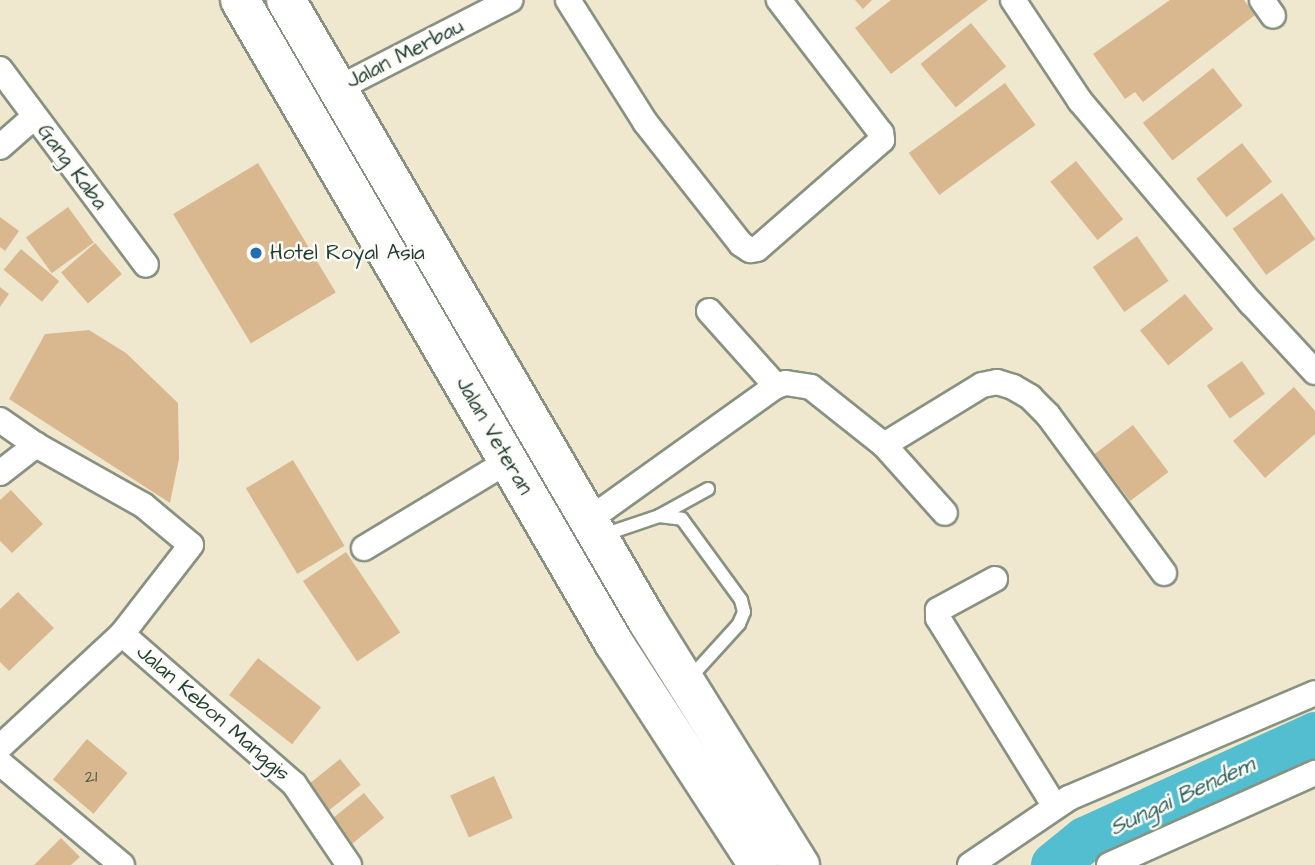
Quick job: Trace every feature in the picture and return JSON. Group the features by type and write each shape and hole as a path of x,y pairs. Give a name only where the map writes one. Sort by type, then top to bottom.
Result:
{"highway":[{"name":"Jalan Veteran","path":"240,0 642,688 758,865"},
{"name":"Jalan Veteran","path":"286,0 686,682 800,865"}],"street":[{"name":"Jalan Merbau","path":"337,89 510,0"},
{"path":"568,0 645,122 741,244 750,250 757,249 883,140 881,133 779,0"},
{"path":"1013,0 1080,101 1251,303 1315,372"},
{"name":"Gang Kaba","path":"0,69 146,265"},
{"path":"0,147 34,117"},
{"path":"709,311 776,386"},
{"path":"884,445 982,385 997,382 1013,387 1030,397 1048,415 1164,573"},
{"path":"595,528 776,386 786,383 810,387 884,445 945,513"},
{"path":"0,420 36,445 0,473"},
{"name":"Jalan Kebon Manggis","path":"0,747 121,634 191,545 143,505 36,445"},
{"path":"364,548 508,461"},
{"path":"995,579 938,610 938,618 1055,807"},
{"name":"Jalan Kebon Manggis","path":"121,634 294,783 349,865"},
{"path":"970,865 1069,798 1315,693"},
{"path":"0,763 122,865"},
{"path":"1109,865 1315,773"}],"lane":[{"path":"659,516 708,489"},
{"path":"595,528 659,516 682,519 741,600 744,612 739,624 686,682"}],"building":[{"path":"855,0 872,0 863,9"},
{"path":"891,0 988,0 891,74 855,28"},
{"path":"1170,0 1244,0 1255,15 1143,102 1135,92 1125,99 1093,54"},
{"path":"971,23 1006,67 956,107 920,64"},
{"path":"1213,68 1243,106 1172,161 1143,123"},
{"path":"1005,83 1036,125 939,195 909,153"},
{"path":"1242,143 1272,182 1226,217 1196,179"},
{"path":"1076,161 1123,219 1098,240 1050,182"},
{"name":"Hotel Royal Asia","path":"258,163 336,292 251,343 173,214"},
{"path":"1282,193 1315,239 1266,275 1233,229"},
{"path":"68,207 94,243 52,273 26,238"},
{"path":"0,217 19,231 5,251 0,247"},
{"path":"1137,236 1169,281 1124,312 1093,267"},
{"path":"95,243 122,274 88,303 61,273"},
{"path":"21,249 59,281 42,302 4,270"},
{"path":"0,287 9,294 0,307"},
{"path":"1185,294 1213,329 1168,365 1140,331"},
{"path":"89,330 126,353 178,403 179,459 170,503 9,399 45,334"},
{"path":"1242,361 1265,394 1230,418 1207,386"},
{"path":"1294,387 1315,411 1315,434 1265,478 1233,441"},
{"path":"1133,425 1169,472 1130,501 1095,454"},
{"path":"293,460 345,546 297,574 246,488"},
{"path":"11,490 43,524 12,553 0,541 0,500"},
{"path":"346,552 400,632 357,661 303,581"},
{"path":"18,592 54,628 9,671 0,662 0,609"},
{"path":"258,658 321,707 292,744 229,695"},
{"path":"87,739 128,773 94,814 53,780"},
{"path":"340,759 361,785 324,814 303,789"},
{"path":"494,776 513,818 469,838 450,796"},
{"path":"364,793 384,818 348,847 327,823"},
{"path":"61,838 80,857 71,865 34,865"}],"waterway":[{"name":"Sungai Bendem","path":"1054,865 1085,840 1315,735"}],"place":[{"name":"Hotel Royal Asia","path":"256,253"}]}
